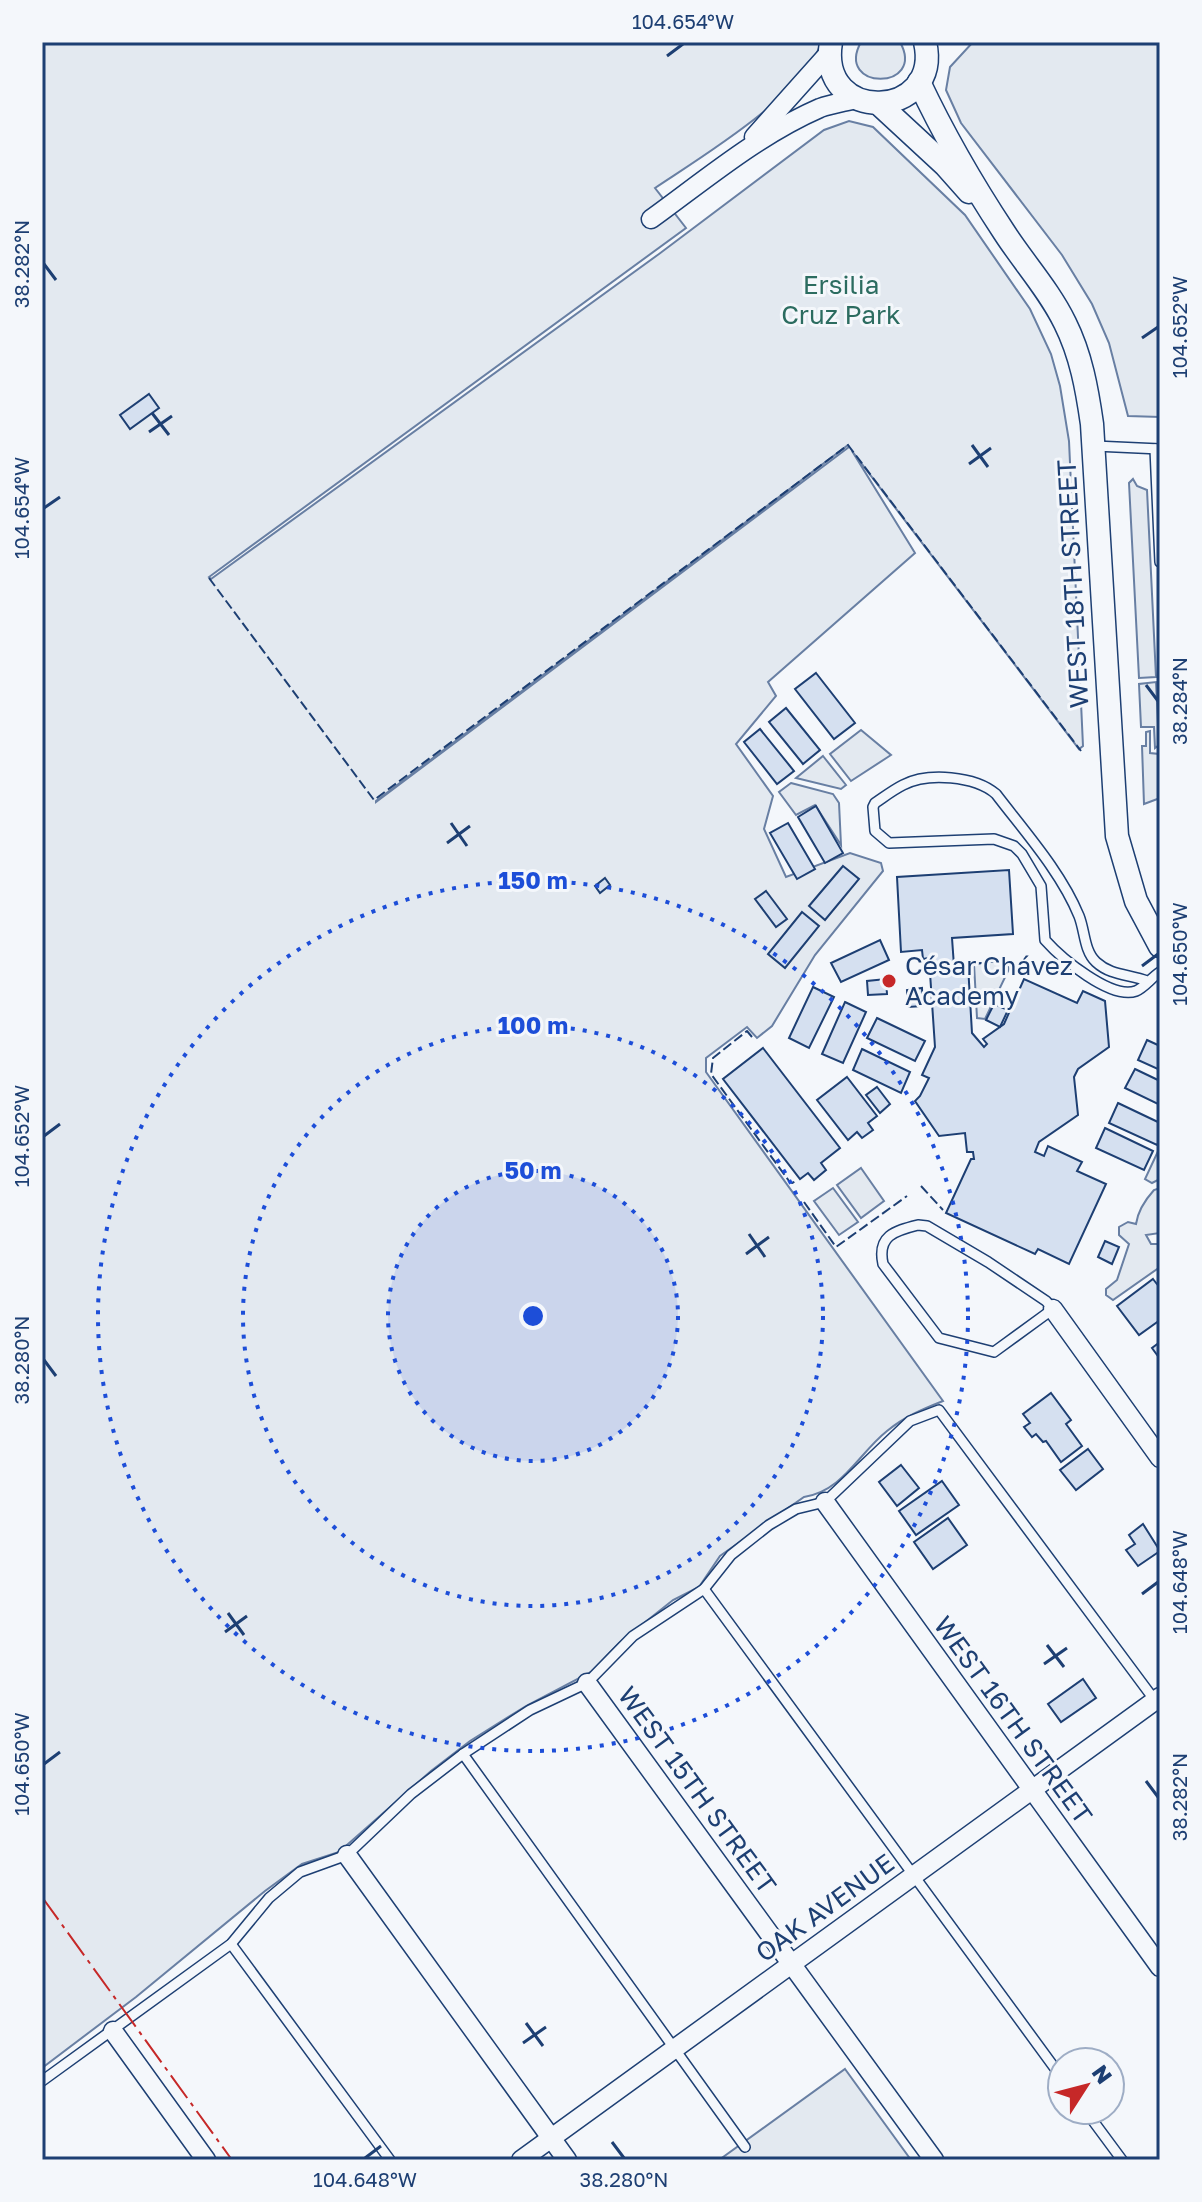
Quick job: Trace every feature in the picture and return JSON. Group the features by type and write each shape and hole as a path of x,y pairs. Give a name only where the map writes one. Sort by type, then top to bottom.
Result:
{"street":[{"path":"923,74 925,42"},
{"path":"651,219 729,162 782,128 823,107 856,99 879,104 907,95 943,42"},
{"path":"830,47 831,66 836,80 856,99"},
{"path":"729,162 770,122 830,47"},
{"name":"WEST 18TH STREET","path":"923,74 931,108 1004,232 1049,296 1071,336 1084,372 1093,446 1117,836 1136,901 1160,946"},
{"name":"WEST 18TH STREET","path":"879,104 945,165 1004,232"},
{"path":"1053,1309 1160,1458"},
{"name":"WEST 16TH STREET","path":"825,1502 1160,1967"},
{"name":"WEST 15TH STREET","path":"587,1683 934,2160"},
{"name":"OAK AVENUE","path":"521,2160 1158,1702"},
{"path":"347,1855 567,2160"},
{"path":"113,2031 206,2160"}],"lane":[{"path":"1093,446 1157,449 1160,562"},
{"path":"1147,981 1103,967 1091,956 1073,903 1046,861 996,794 986,786 962,778 916,780 875,803 875,831 889,843 994,839 1014,846 1041,886 1044,936 1048,944 1082,972 1120,991 1139,990 1160,972"},
{"path":"918,1225 927,1226 988,1262 1053,1309 994,1352 939,1338 883,1264 880,1250 884,1241 893,1234 918,1225"},
{"path":"42,2081 231,1944 269,1898 300,1872 347,1855 411,1794 463,1754 530,1710 587,1683 633,1636 704,1589 731,1555 769,1525 796,1509 825,1502 910,1421 939,1410 1158,1702"},
{"path":"704,1589 1046,2056"},
{"path":"463,1754 745,2147"},
{"path":"231,1944 390,2160"},
{"path":"1097,2126 1122,2160"}],"green space":[{"name":"Ersilia Cruz Park","path":"42,42 821,42 812,62 774,103 723,143 655,188 686,228 209,577 211,579 659,254 824,130 849,121 873,127 965,215 1030,309 1051,354 1060,386 1069,441 1083,746 1079,749 852,451 915,553 768,682 776,696 736,744 773,796 764,829 786,877 850,853 881,863 883,871 815,955 772,1026 757,1038 747,1027 706,1058 706,1072 943,1401 893,1426 840,1480 804,1497 720,1556 699,1587 673,1600 619,1643 591,1672 526,1706 470,1741 339,1852 302,1864 42,2068","holes":["848,445 849,447 376,802"]},
{"path":"861,42 900,42 905,58 902,70 880,79 860,70 856,58"},
{"path":"973,42 1160,42 1160,417 1128,416 1109,343 1092,304 1062,255 961,123 946,90 950,67"},
{"path":"1133,479 1137,486 1147,490 1156,677 1139,678 1129,483"},
{"path":"1156,682 1159,745 1155,748 1154,727 1141,727 1139,684"},
{"path":"861,730 891,755 851,781 830,754"},
{"path":"1150,731 1150,753 1159,754 1160,798 1144,804 1142,746 1146,746 1146,732"},
{"path":"823,756 846,785 841,789 796,778"},
{"path":"791,783 833,794 839,803 841,845 815,805 796,815 779,792"},
{"path":"1006,960 1009,969 985,1019 977,1018 974,964"},
{"path":"1160,1147 1160,1179 1152,1183 1145,1179"},
{"path":"861,1168 884,1201 861,1218 837,1185"},
{"path":"833,1188 858,1222 839,1235 814,1201"},
{"path":"1160,1188 1160,1233 1146,1235 1151,1244 1160,1244 1160,1267 1113,1300 1106,1295 1106,1289 1117,1280 1129,1244 1119,1235 1119,1227 1128,1222 1136,1224 1145,1201 1154,1190"},
{"path":"845,2069 911,2160 719,2160"}],"building":[{"path":"149,394 159,408 130,429 120,415"},
{"path":"816,673 855,723 834,739 795,689"},
{"path":"786,708 820,750 803,764 769,722"},
{"path":"760,729 794,771 777,784 744,742"},
{"path":"816,806 843,853 825,863 798,817"},
{"path":"788,823 815,869 797,879 770,833"},
{"path":"843,866 859,879 825,920 809,906"},
{"name":"César Chávez Academy","path":"1009,870 1013,934 952,938 954,966 968,965 972,1033 984,1047 987,1044 983,1039 1004,1024 1024,979 1077,1003 1083,991 1105,1001 1109,1047 1078,1069 1074,1077 1078,1115 1039,1142 1035,1152 1044,1156 1048,1146 1082,1162 1077,1171 1106,1184 1069,1264 1038,1249 1035,1254 946,1213 971,1159 974,1159 973,1152 967,1152 965,1133 939,1136 915,1101 929,1078 922,1075 935,1047 929,958 923,959 922,950 901,952 897,877"},
{"path":"605,878 610,885 600,893 595,886"},
{"path":"766,891 787,919 776,927 755,899"},
{"path":"802,912 819,926 785,968 768,954"},
{"path":"880,940 889,960 841,982 831,963"},
{"path":"886,979 887,994 868,995 867,981"},
{"path":"813,987 834,997 809,1048 789,1038"},
{"path":"922,988 923,1006 908,1007 907,990"},
{"path":"845,1002 866,1012 843,1063 822,1054"},
{"path":"994,1004 1008,1010 1000,1027 986,1020"},
{"path":"877,1018 925,1041 915,1061 867,1038"},
{"path":"1147,1040 1160,1046 1160,1070 1138,1060"},
{"path":"763,1048 840,1148 821,1163 826,1170 814,1180 808,1173 800,1179 723,1079"},
{"path":"862,1049 910,1072 901,1093 853,1070"},
{"path":"1135,1069 1160,1081 1160,1105 1125,1088"},
{"path":"847,1077 877,1116 868,1123 873,1130 862,1138 857,1132 848,1140 817,1100"},
{"path":"877,1087 890,1104 880,1113 866,1095"},
{"path":"1118,1103 1160,1123 1157,1145 1109,1123"},
{"path":"1105,1128 1153,1151 1144,1170 1096,1148"},
{"path":"1105,1241 1119,1247 1112,1264 1098,1257"},
{"path":"1153,1279 1160,1288 1160,1320 1139,1335 1117,1306"},
{"path":"1160,1342 1160,1359 1152,1348"},
{"path":"1051,1393 1071,1420 1066,1424 1082,1446 1061,1462 1046,1441 1043,1442 1036,1434 1032,1437 1024,1427 1030,1423 1023,1414"},
{"path":"1088,1449 1103,1469 1076,1490 1060,1470"},
{"path":"901,1465 919,1488 897,1506 879,1482"},
{"path":"942,1481 959,1505 916,1535 899,1511"},
{"path":"948,1518 967,1545 933,1569 914,1542"},
{"path":"1143,1524 1160,1551 1138,1566 1126,1550 1135,1544 1129,1535"},
{"path":"1083,1679 1096,1698 1061,1722 1048,1704"}],"fence":[{"path":"209,578 374,800 848,445 1081,751"},
{"path":"974,964 1006,960 1026,976"},
{"path":"752,1037 747,1031 713,1058 711,1074 789,1181 796,1181"},
{"path":"921,1186 943,1210"},
{"path":"804,1202 836,1247 907,1196"}],"power":[{"path":"42,1897 232,2160"}],"place":[{"name":"César Chávez Academy","path":"889,981"}]}
